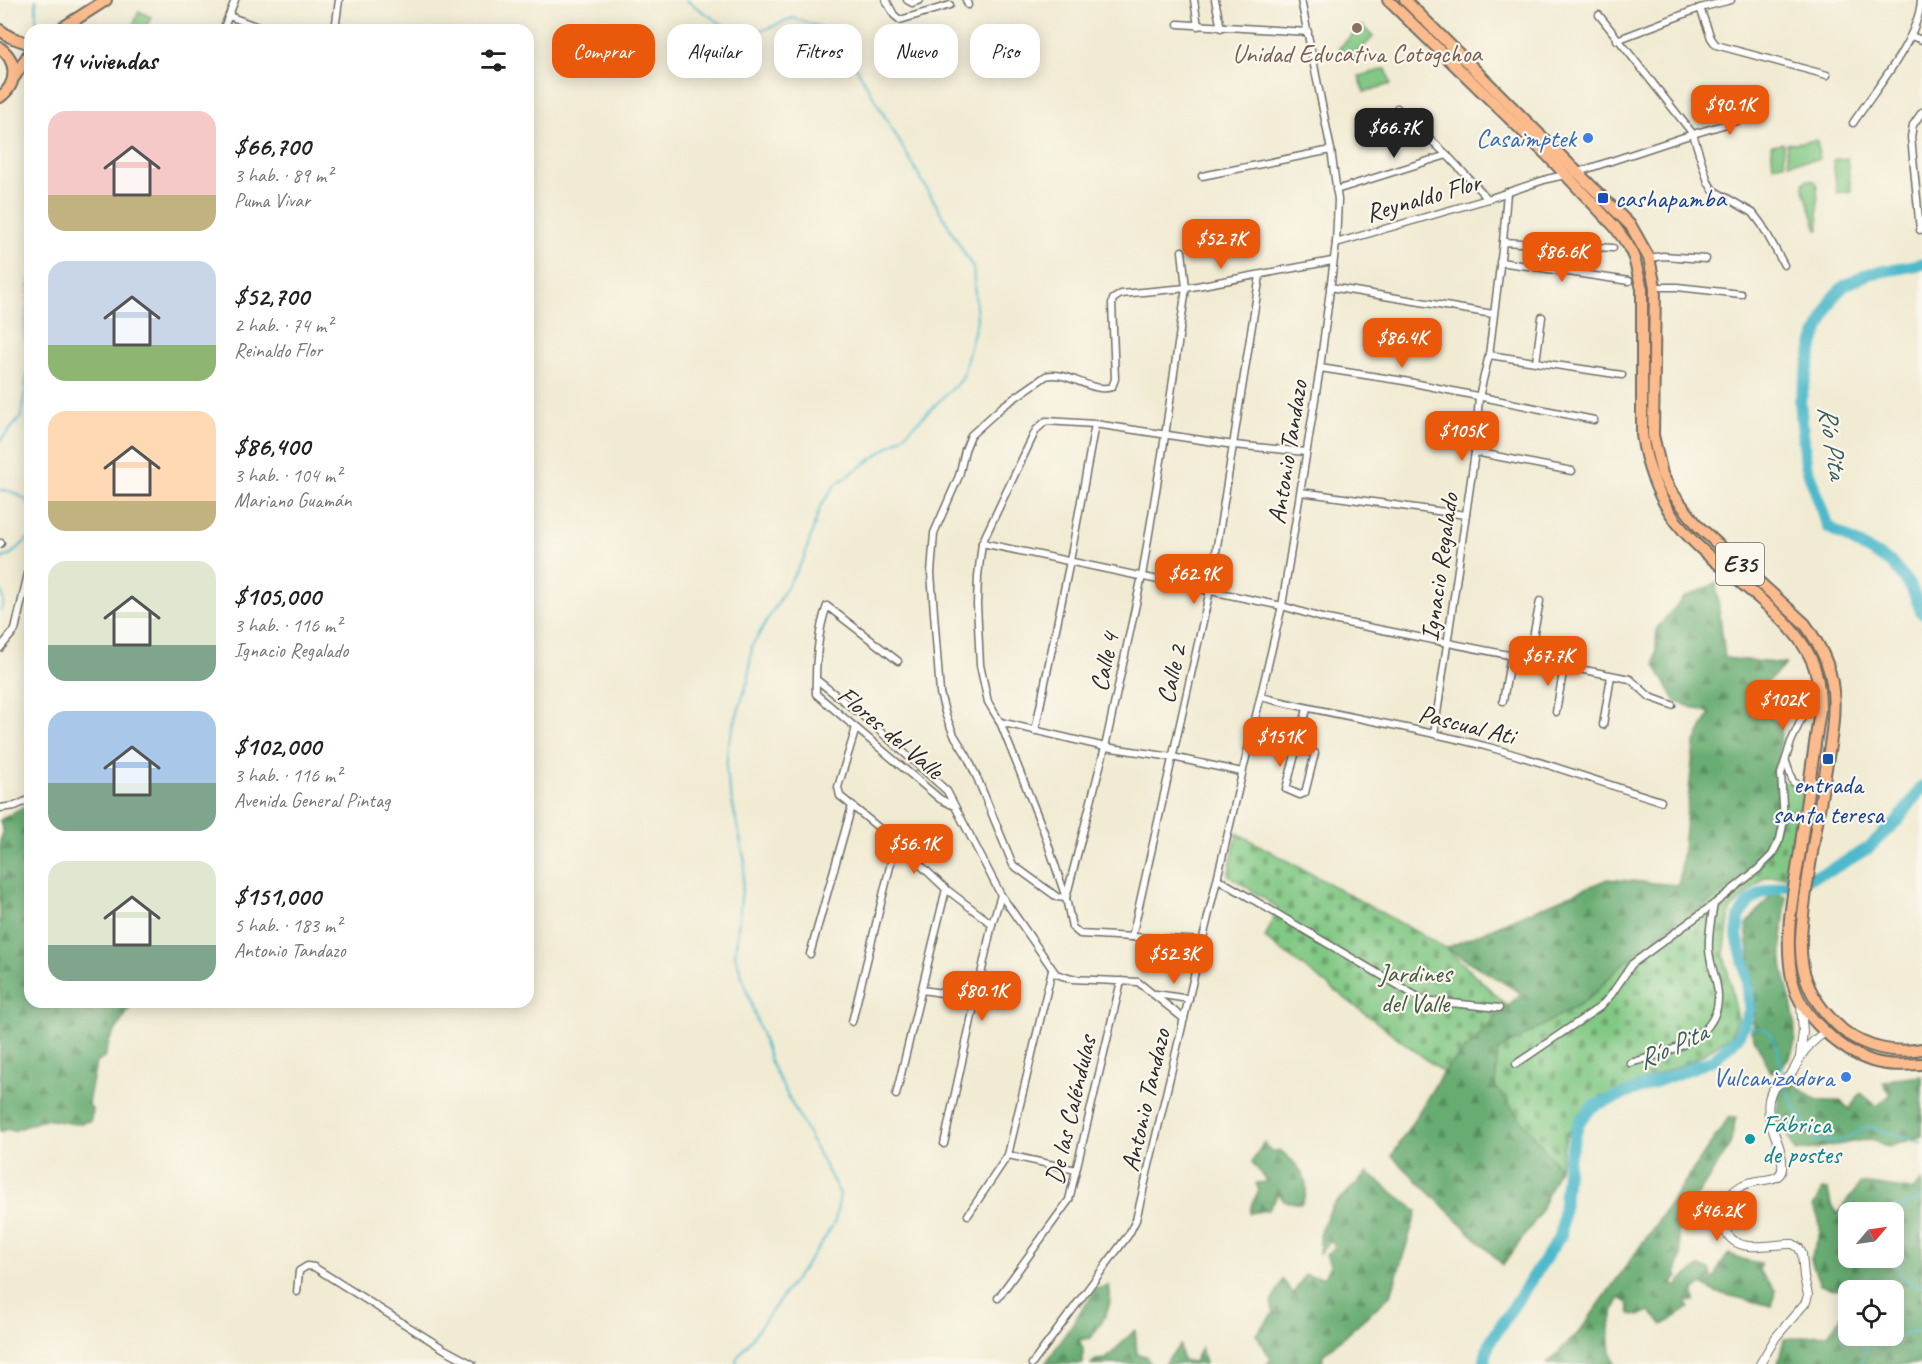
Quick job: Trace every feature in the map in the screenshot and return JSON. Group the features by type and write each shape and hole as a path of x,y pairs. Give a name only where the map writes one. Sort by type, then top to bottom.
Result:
{"highway":[{"path":"68,24 106,0"},
{"name":"E35","path":"1388,0 1565,175 1615,227 1631,251 1639,271 1642,289 1642,435 1647,464 1660,496 1693,540 1791,630 1805,647 1812,662 1819,689 1820,710 1791,912 1790,965 1795,991 1801,1003 1825,1032 1871,1061 1901,1065 1922,1064"},
{"name":"E35","path":"1405,0 1631,226 1649,258 1656,288 1653,435 1662,474 1670,490 1698,526 1805,624 1829,666 1833,691 1831,730 1803,916 1801,957 1808,986 1826,1014 1850,1035 1869,1045 1889,1050 1922,1049"},
{"path":"0,30 10,38 24,44"},
{"path":"1,48 24,46"},
{"path":"1,48 12,63 12,82"},
{"path":"0,97 12,82 24,57"}],"street":[{"path":"225,24 235,0"},
{"path":"336,24 339,0"},
{"path":"886,0 894,15 900,20 950,5"},
{"path":"907,0 912,3 920,0"},
{"path":"1194,0 1198,26"},
{"path":"1215,0 1221,28"},
{"name":"Antonio Tandazo","path":"1032,1364 1129,1234 1136,1220 1282,606 1320,368 1336,243 1338,200 1331,150 1301,0"},
{"path":"1617,40 1700,8 1731,0"},
{"path":"1853,123 1911,36 1920,11 1921,0"},
{"path":"1700,8 1711,38 1716,45 1827,75"},
{"path":"1599,15 1693,134 1708,182 1713,190 1753,213 1784,265"},
{"path":"228,16 250,24"},
{"path":"1178,24 1308,32"},
{"path":"1911,36 1922,40"},
{"path":"1397,108 1447,155 1488,199"},
{"name":"Reynaldo Flor","path":"1336,243 1488,199 1547,178 1577,173 1760,114"},
{"path":"1920,230 1920,204 1911,137 1913,125 1921,116"},
{"path":"1202,176 1331,150"},
{"path":"1336,190 1447,155"},
{"name":"Ignacio Regalado","path":"1434,734 1475,452 1479,397 1490,355 1507,192"},
{"path":"1503,242 1613,248"},
{"name":"Calle 4","path":"1066,898 1105,747 1142,576 1186,288 1182,251"},
{"path":"1649,258 1663,256 1706,259"},
{"path":"1066,898 1057,897 1013,865 978,780 954,735 940,693 931,573 932,546 939,519 959,476 971,435 1040,379 1054,374 1105,389 1112,387 1114,380 1112,303 1121,294 1186,288 1332,261"},
{"path":"1500,262 1629,281"},
{"name":"Calle 2","path":"1132,937 1210,590 1260,275"},
{"path":"1330,287 1493,314"},
{"path":"1656,288 1677,287 1741,294"},
{"path":"1536,362 1542,317"},
{"path":"1490,355 1622,375"},
{"path":"1320,368 1404,381 1594,420"},
{"path":"1203,941 1080,934 1072,927 1066,898 1044,831 1000,722 988,702 980,665 976,604 982,543 1036,430 1042,423 1050,420 1095,424 1234,445 1306,452"},
{"path":"1035,731 1095,424"},
{"path":"1475,452 1572,471"},
{"path":"1301,492 1466,515"},
{"path":"982,543 1210,590 1282,606 1322,618 1630,679 1650,697 1672,705"},
{"path":"0,648 15,630 24,592"},
{"path":"1529,658 1540,601"},
{"name":"Flores del Valle","path":"898,661 827,606 819,650 817,695 939,799 952,805"},
{"path":"1503,701 1511,655"},
{"path":"1556,712 1564,667"},
{"path":"1602,725 1611,676"},
{"name":"Flores del Valle","path":"817,680 865,718 947,791 952,805 1001,895 1052,970"},
{"path":"1516,1064 1600,1007 1632,964 1714,904 1772,855 1780,839 1784,820 1781,774 1785,759 1804,711 1819,689"},
{"name":"Pascual Ati","path":"1261,697 1307,709 1492,748 1661,801"},
{"path":"1298,749 1315,753 1305,793 1300,795 1286,789 1307,709"},
{"path":"1000,722 1105,747 1172,757 1242,772"},
{"path":"856,728 837,790 840,796 896,842 946,889 992,924"},
{"path":"1785,759 1786,768 1793,782 1809,789"},
{"path":"1781,787 1793,782"},
{"path":"0,808 15,806 24,802"},
{"path":"810,954 852,806"},
{"path":"852,1022 896,842"},
{"path":"1218,879 1423,1000 1499,1008"},
{"path":"896,1095 946,889"},
{"path":"944,1144 975,998 1001,895"},
{"path":"1630,1063 1668,1053 1686,1044 1700,1035 1717,1011 1717,985 1709,950 1714,904"},
{"path":"968,1215 1008,1155 1052,970 1061,977 1072,979 1138,982 1184,1019"},
{"name":"De las Caléndulas","path":"998,1298 1068,1202 1121,981"},
{"path":"922,990 975,998"},
{"path":"1155,994 1189,999"},
{"path":"1800,1058 1803,1032 1801,1003"},
{"path":"1760,1364 1776,1337 1806,1302 1808,1288 1804,1277 1802,1254 1793,1244 1745,1246 1734,1242 1726,1232 1722,1220 1726,1202 1732,1192 1741,1185 1776,1178 1782,1172 1779,1141 1768,1106 1772,1090 1790,1075 1812,1041 1825,1032"},
{"path":"1008,1155 1077,1170"},
{"path":"297,1292 298,1271 307,1266 314,1267 472,1364"}],"green space":[{"path":"139,11 151,17 148,24 134,24"},
{"path":"1362,25 1373,37 1351,60 1339,48"},
{"path":"1386,69 1391,84 1364,92 1359,76"},
{"path":"1817,140 1820,159 1789,163 1786,144"},
{"path":"1783,143 1785,164 1773,166 1771,145"},
{"path":"1847,158 1851,191 1837,193 1833,160"},
{"path":"1815,181 1817,184 1819,230 1817,230 1803,187 1804,182"},
{"path":"1716,583 1725,658 1786,664 1747,702 1782,725 1776,781 1779,821 1773,848 1758,867 1624,963 1589,999 1498,1051 1495,1086 1559,1168 1538,1217 1503,1265 1392,1156 1443,1072 1521,993 1446,948 1607,879 1679,885 1694,744 1710,713 1676,702 1655,665 1657,628 1683,598"},
{"path":"1776,781 1806,786 1798,845 1791,876 1765,877 1730,910 1724,955 1738,1019 1731,1036 1696,1059 1605,1097 1578,1116 1565,1141 1559,1168 1495,1086 1498,1051 1589,999 1624,963 1758,867 1772,848 1779,822"},
{"path":"24,806 24,1008 130,1008 110,1039 104,1058 96,1063 88,1103 93,1111 90,1121 75,1124 45,1119 13,1131 7,1129 0,1132 0,842 3,832 0,820"},
{"name":"Jardines del Valle","path":"1237,833 1446,948 1508,1006 1443,1072 1265,938 1278,908 1228,875"},
{"path":"1773,893 1786,896 1782,962 1792,1007 1795,1039 1792,1053 1784,1064 1771,1072 1751,1032 1756,1008 1746,925"},
{"path":"1922,1076 1922,1136 1889,1147 1870,1139 1796,1152 1777,1115 1779,1083 1792,1080 1808,1095 1819,1100 1841,1101 1849,1109 1861,1093 1877,1106 1891,1094 1883,1083 1893,1079"},
{"path":"1729,1117 1736,1117 1730,1146 1677,1226 1681,1256 1676,1273 1678,1277 1670,1285 1679,1286 1680,1281 1699,1267 1710,1269 1712,1275 1708,1278 1715,1278 1721,1263 1729,1254 1761,1263 1759,1271 1776,1291 1772,1306 1715,1292 1702,1284 1694,1291 1695,1301 1685,1302 1689,1308 1663,1325 1650,1311 1639,1316 1630,1314 1628,1303 1620,1298 1613,1313 1610,1330 1614,1364 1547,1364 1580,1331"},
{"path":"1264,1142 1272,1152 1280,1150 1298,1167 1305,1181 1305,1196 1301,1204 1284,1201 1278,1192 1268,1210 1250,1213 1252,1203 1259,1191 1256,1183 1267,1182 1252,1162"},
{"path":"1368,1173 1417,1211 1391,1295 1323,1355 1322,1364 1267,1364 1271,1359 1256,1334 1274,1313 1271,1303 1283,1280 1293,1294 1305,1275 1324,1277 1330,1265 1326,1255 1335,1248 1331,1240 1319,1254 1321,1229 1333,1205"},
{"path":"1922,1181 1922,1364 1778,1364 1784,1339 1828,1334 1838,1321 1838,1346 1904,1346 1904,1280 1838,1280 1838,1290 1820,1285 1810,1258 1820,1233 1819,1222 1813,1207 1822,1189 1828,1190 1831,1205 1838,1213 1838,1268 1904,1268 1904,1202 1846,1202 1861,1183 1913,1190"},
{"path":"1109,1286 1109,1307 1103,1320 1091,1338 1079,1340 1083,1349 1083,1364 1045,1364 1096,1289"},
{"path":"1135,1330 1137,1354 1146,1356 1150,1364 1091,1364 1096,1360 1106,1359"},
{"path":"1180,1345 1182,1360 1194,1362 1201,1347 1205,1364 1164,1364"}],"waterway":[{"path":"36,0 37,24"},
{"path":"686,0 735,33 766,29 793,18 820,27 842,43 973,268 977,320 962,379 901,438 835,485 820,507 804,558 752,646 748,683"},
{"name":"Río Pita","path":"1922,264 1868,274 1844,286 1833,297 1815,338 1800,401 1806,465 1828,527 1892,563 1911,587 1922,613"},
{"path":"0,441 21,417 24,396"},
{"path":"0,490 9,491 24,498"},
{"path":"0,559 9,556 24,542"},
{"path":"0,589 3,597 0,610"},
{"path":"736,1364 737,1358 822,1243 835,1221 840,1194 772,1066 735,955 745,862 726,773 728,744 747,683"},
{"name":"Río Pita","path":"1484,1364 1489,1343 1561,1235 1568,1161 1579,1122 1593,1106 1713,1060 1738,1037 1750,1009 1746,971 1737,935 1739,917 1747,904 1761,893 1829,871 1867,849 1899,819 1922,787"},
{"path":"1747,1027 1768,1030 1777,1049 1784,1077"},
{"path":"1786,1082 1790,1099 1815,1141 1842,1142 1866,1126 1922,1143"},
{"path":"1904,1206 1922,1198"},
{"path":"1898,1268 1908,1282 1922,1286"},
{"path":"1862,1364 1869,1339 1922,1330"}],"place":[{"name":"Unidad Educativa Cotogchoa","path":"1357,28"},
{"name":"Casaimptek","path":"1588,138"},
{"name":"cashapamba","path":"1603,198"},
{"name":"entrada santa teresa","path":"1828,759"},
{"name":"Vulcanizadora","path":"1846,1077"},
{"name":"Fábrica de postes","path":"1750,1139"}]}
